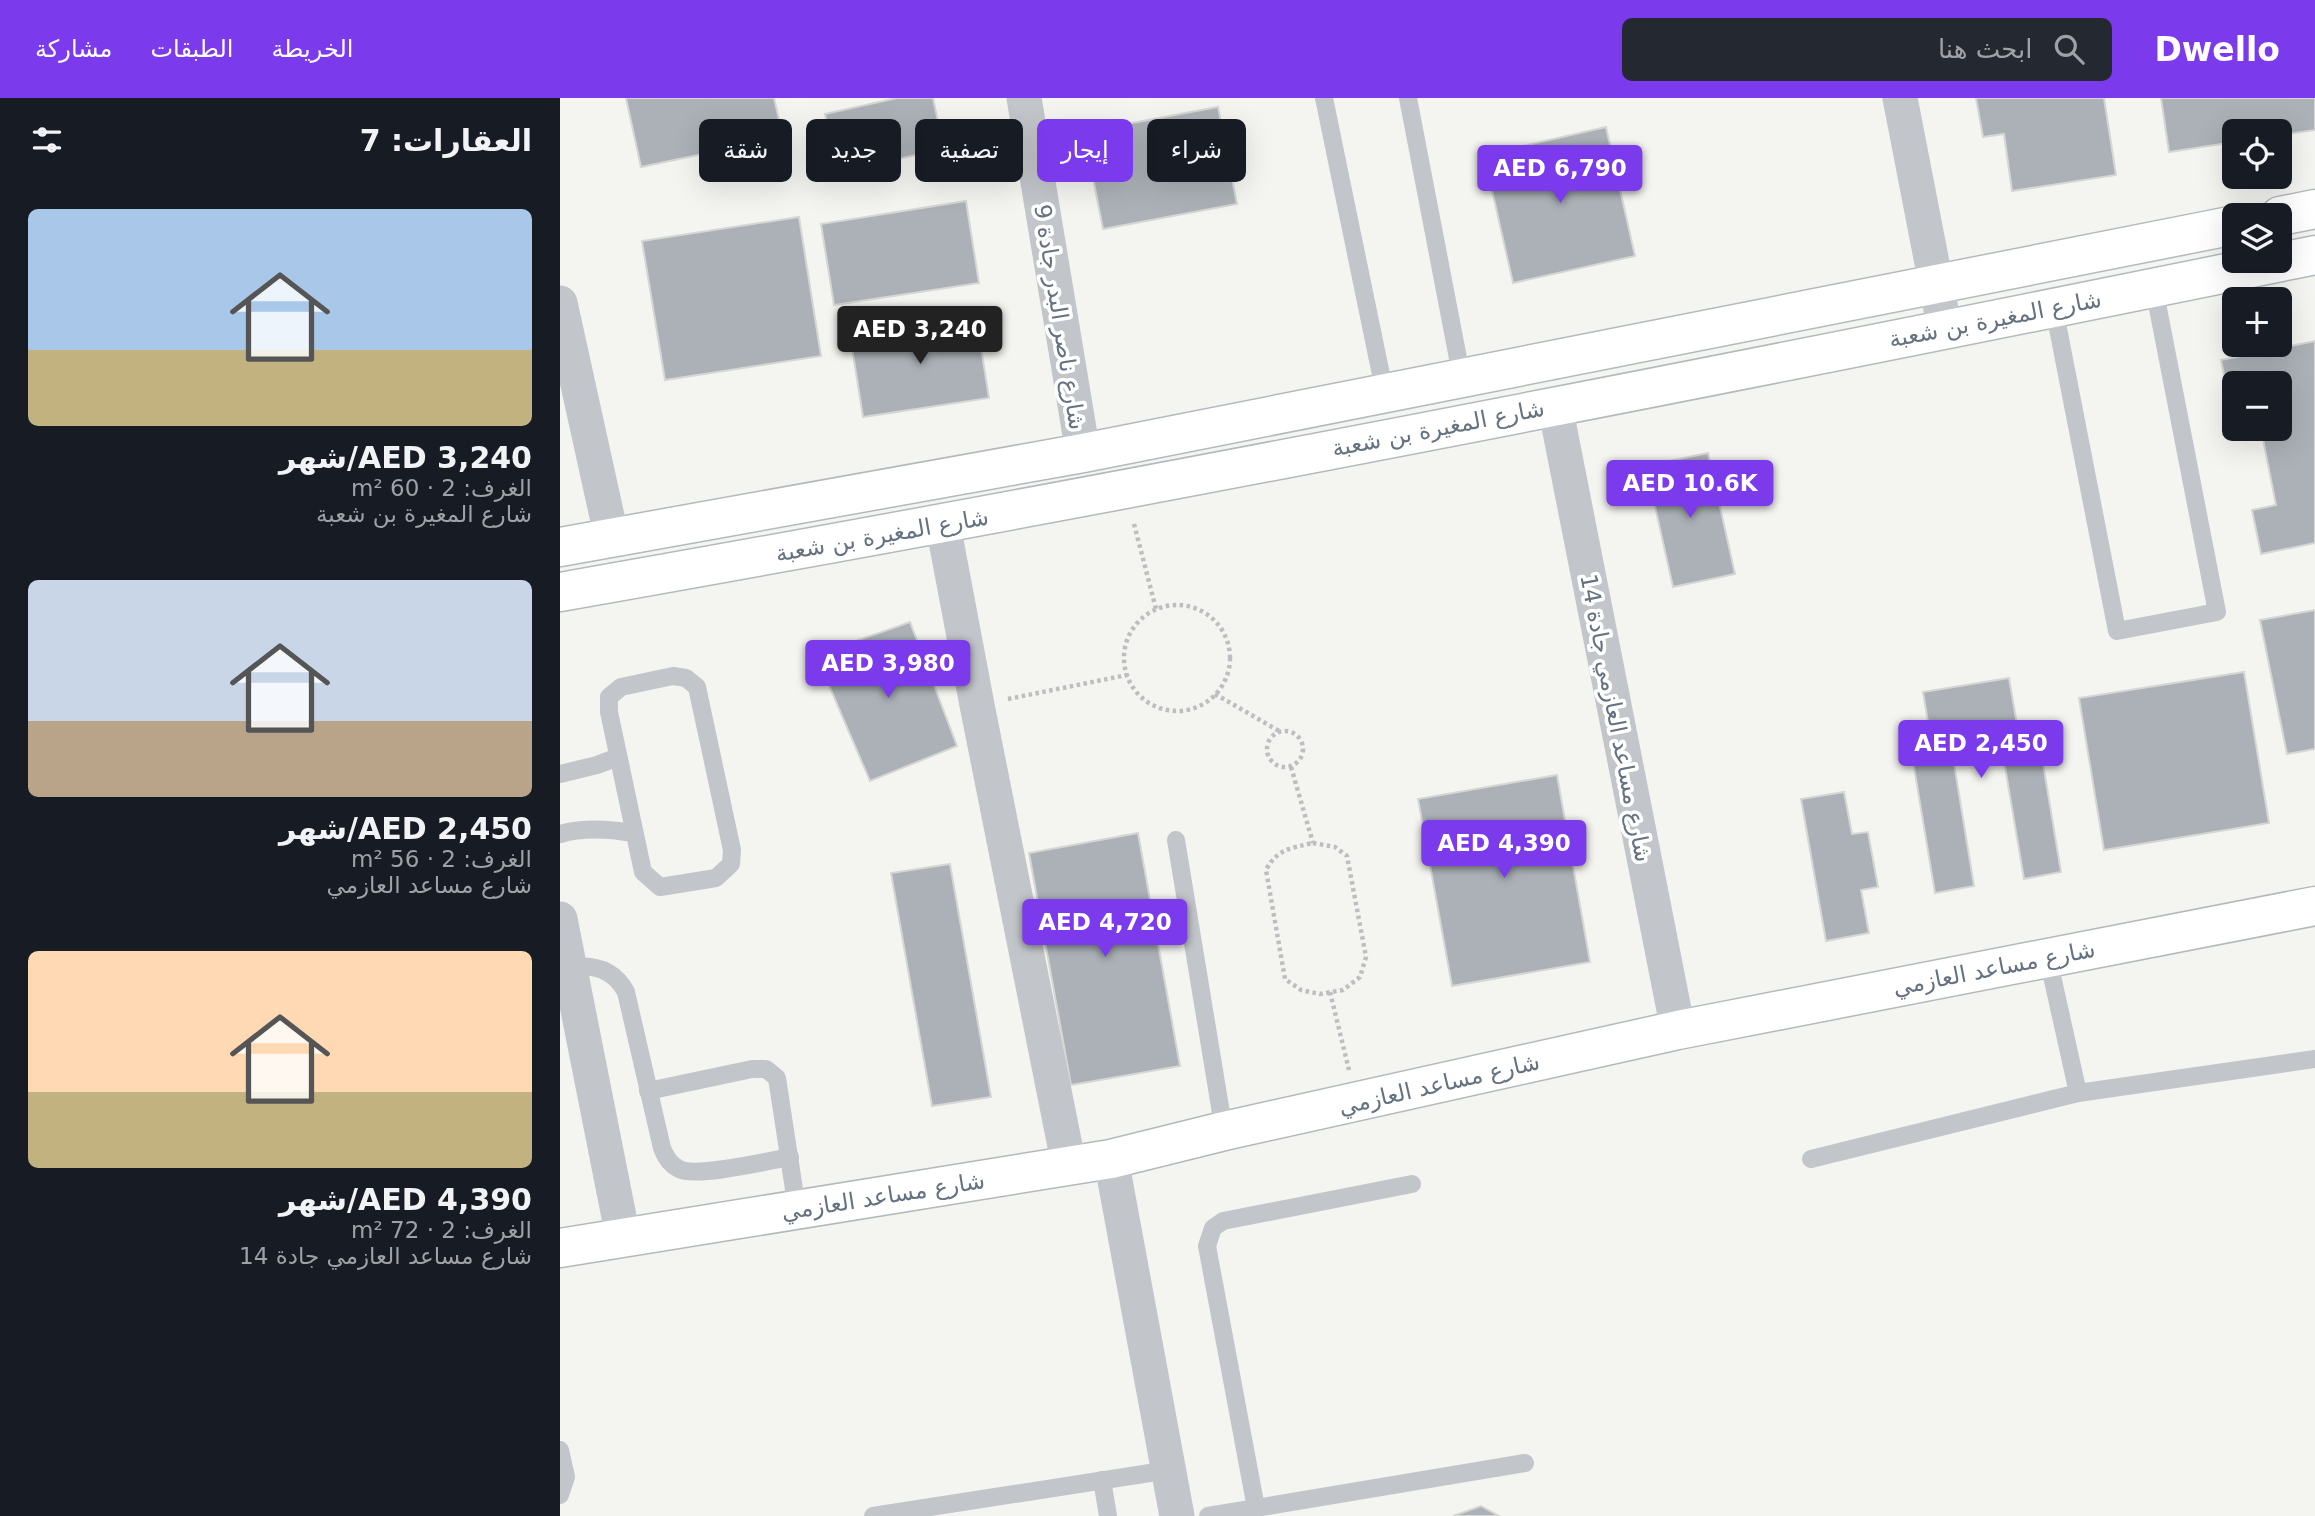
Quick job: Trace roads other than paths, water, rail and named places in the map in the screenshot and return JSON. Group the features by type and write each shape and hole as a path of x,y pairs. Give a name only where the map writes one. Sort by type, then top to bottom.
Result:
{"main road":[{"path":"2292,214 2315,209"},
{"name":"شارع المغيرة بن شعبة","path":"560,547 1083,453 2222,228"},
{"name":"شارع المغيرة بن شعبة","path":"560,592 943,525 1945,330 2315,255"},
{"name":"شارع مساعد العازمي","path":"560,1248 1111,1159 1224,1131 1678,1030 2315,906"}],"street":[{"name":"شارع ناصر البدر جادة 9","path":"1024,98 1083,453"},
{"path":"1900,98 1945,330"},
{"path":"560,303 611,538"},
{"name":"شارع مساعد العازمي جادة 14","path":"1555,406 1678,1030"},
{"path":"943,525 976,705 1069,1166"},
{"path":"560,919 623,1237"},
{"path":"1111,1159 1177,1516"}],"lane":[{"path":"1324,98 1385,394"},
{"path":"1408,98 1462,379"},
{"path":"2054,308 2117,631 2217,612 2154,288"},
{"path":"673,676 686,678 697,687 732,850 731,864 716,878 660,887 643,872 618,757 608,712 609,697 621,687 673,676"},
{"path":"560,774 618,757"},
{"path":"560,834 588,830 633,833"},
{"path":"1176,840 1224,1131"},
{"path":"2048,958 2078,1093"},
{"path":"569,967 603,968 621,982 626,992 665,1157 680,1170 698,1173 790,1157"},
{"path":"1811,1159 2078,1093 2315,1059"},
{"path":"648,1091 752,1069 766,1069 777,1078 797,1209"},
{"path":"1256,1508 1207,1246 1213,1228 1223,1221 1412,1184"},
{"path":"560,1450 566,1477 560,1495"},
{"path":"1208,1516 1525,1463"},
{"path":"873,1516 1169,1470"},
{"path":"1102,1480 1108,1516"}]}
